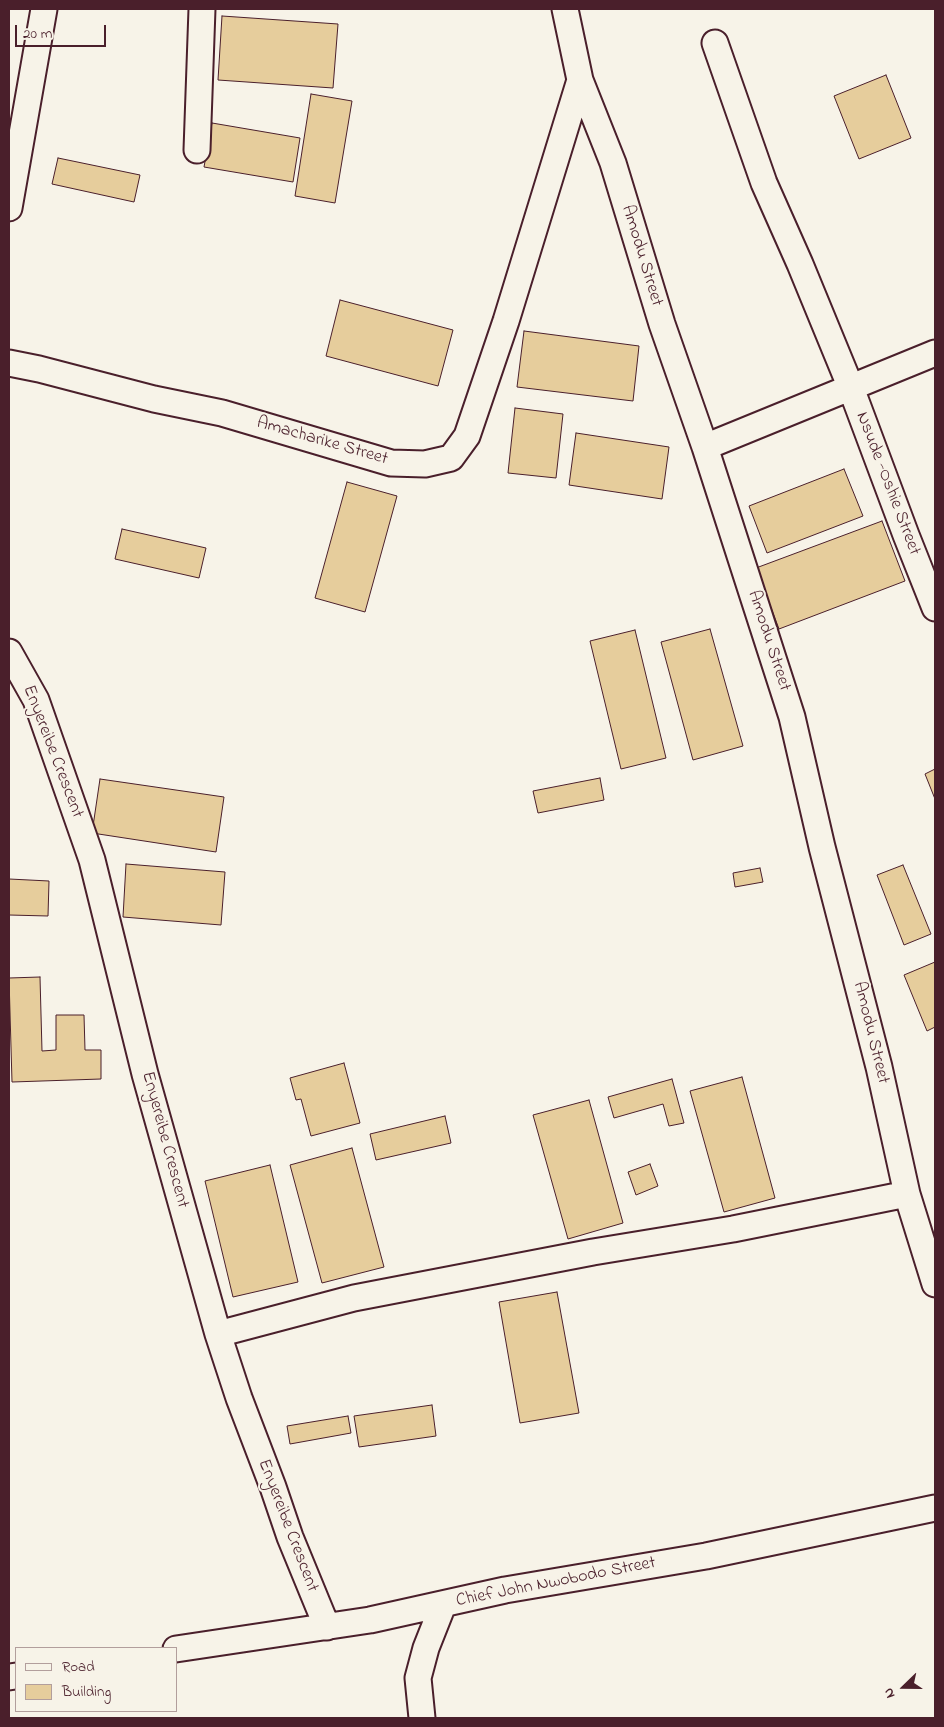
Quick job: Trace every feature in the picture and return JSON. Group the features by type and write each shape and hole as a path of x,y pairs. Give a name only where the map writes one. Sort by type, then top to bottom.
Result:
{"street":[{"path":"9,208 44,9"},
{"path":"198,150 202,9"},
{"name":"Amodu Street","path":"565,9 580,80 613,163 662,324 705,447 792,717 822,847 879,1067 907,1194 935,1284"},
{"name":"Nsude -Oshie Street","path":"715,43 764,183 851,388 935,608"},
{"name":"Amacharike Street","path":"9,363 222,413 391,463 425,464 451,458 467,436 512,302 580,80"},
{"path":"705,447 935,352"},
{"name":"Enyereibe Crescent","path":"9,652 36,700 92,860 148,1084 218,1334 239,1398 290,1537 327,1627"},
{"path":"218,1334 354,1298 592,1252 732,1229 907,1194"},
{"name":"Chief John Nwobodo Street","path":"178,1649 370,1620 505,1590 706,1556 935,1508"},
{"path":"422,1718 418,1678 426,1648 443,1605"}],"building":[{"path":"222,16 338,24 333,88 218,80"},
{"path":"886,75 911,138 859,159 834,96"},
{"path":"311,94 352,101 335,203 295,196"},
{"path":"212,123 300,138 293,182 204,167"},
{"path":"58,158 140,175 134,202 52,184"},
{"path":"340,300 453,330 438,386 326,356"},
{"path":"524,331 639,346 633,401 517,387"},
{"path":"515,408 563,414 556,478 508,473"},
{"path":"576,433 669,447 662,499 569,485"},
{"path":"844,469 863,516 767,553 749,506"},
{"path":"347,482 397,496 365,612 315,598"},
{"path":"882,521 905,581 779,629 756,568"},
{"path":"122,529 206,548 199,578 115,559"},
{"path":"710,629 743,746 693,760 661,642"},
{"path":"635,630 666,758 621,769 590,641"},
{"path":"935,769 935,799 925,774"},
{"path":"600,778 604,800 538,813 533,791"},
{"path":"100,779 224,797 216,852 92,833"},
{"path":"126,864 225,872 221,925 123,917"},
{"path":"903,865 931,934 904,945 877,875"},
{"path":"760,868 763,882 735,887 733,873"},
{"path":"9,879 49,881 48,916 9,915"},
{"path":"935,962 935,1027 927,1031 904,975"},
{"path":"40,977 42,1051 56,1050 56,1015 84,1015 85,1050 101,1050 101,1079 12,1082 9,978"},
{"path":"344,1063 360,1123 311,1136 301,1099 296,1100 290,1078"},
{"path":"742,1077 775,1198 724,1212 690,1091"},
{"path":"672,1079 684,1123 669,1126 663,1104 614,1118 608,1097"},
{"path":"589,1100 623,1223 568,1239 533,1115"},
{"path":"445,1116 451,1143 376,1160 370,1134"},
{"path":"352,1148 384,1267 322,1283 290,1165"},
{"path":"650,1164 658,1186 636,1195 628,1172"},
{"path":"270,1165 298,1282 233,1297 205,1181"},
{"path":"557,1292 579,1413 520,1423 499,1302"},
{"path":"432,1405 436,1436 359,1447 354,1416"},
{"path":"348,1416 351,1433 290,1444 287,1426"}]}
